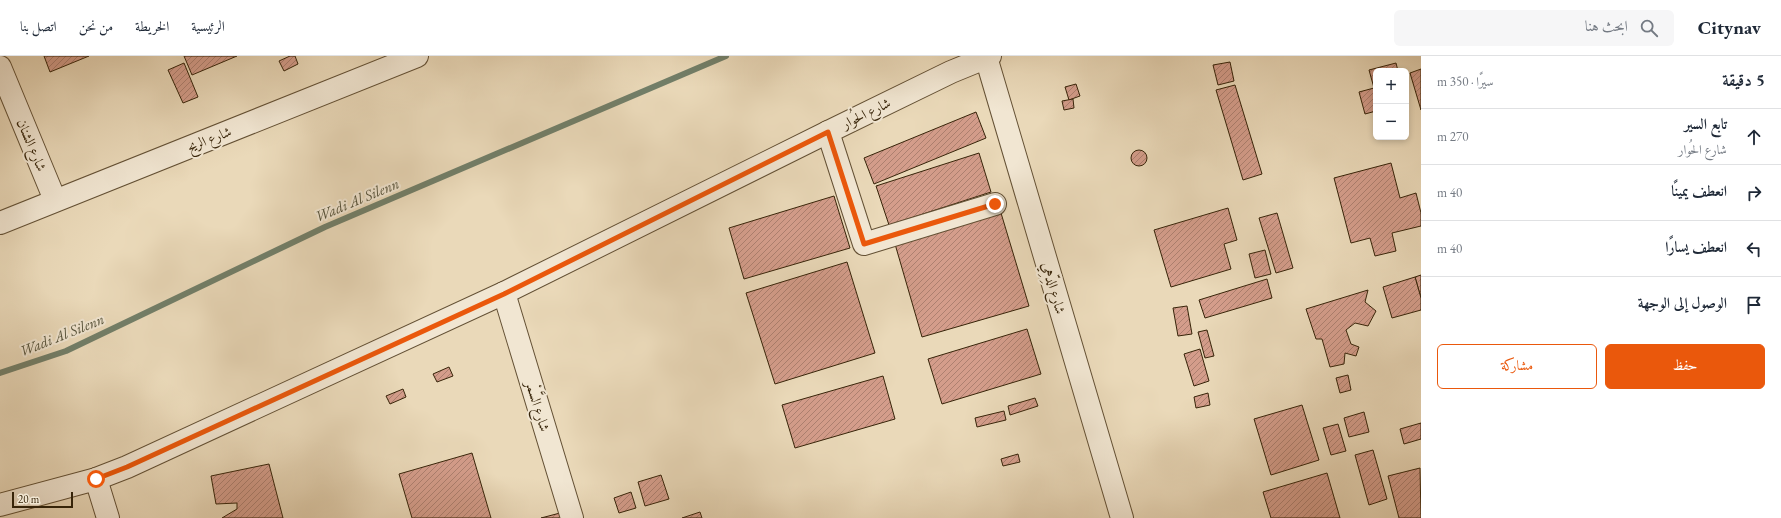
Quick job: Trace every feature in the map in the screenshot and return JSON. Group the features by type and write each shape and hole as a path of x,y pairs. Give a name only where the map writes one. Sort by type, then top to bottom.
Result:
{"street":[{"name":"شارع الريح","path":"0,223 417,56"},
{"name":"شارع الحُوار","path":"0,505 96,479 127,467 504,294 828,132 951,72 988,57"},
{"name":"شارع الدِّهِي","path":"988,57 1122,518"},
{"name":"شارع الشنان","path":"0,67 56,200"},
{"path":"828,132 864,244 995,204"},
{"name":"شارع السَّمْر","path":"504,294 572,518"},
{"path":"96,479 108,518"}],"building":[{"path":"44,56 89,56 50,72"},
{"path":"184,56 237,56 192,75"},
{"path":"290,56 295,56 298,64 284,71 279,61"},
{"path":"1230,62 1234,81 1218,85 1213,65"},
{"path":"184,63 198,97 183,103 168,70"},
{"path":"1396,63 1397,68 1377,68"},
{"path":"1373,69 1373,84 1369,70"},
{"path":"1421,69 1421,110 1410,73"},
{"path":"1076,84 1080,96 1069,100 1065,87"},
{"path":"1235,85 1262,174 1243,180 1216,90"},
{"path":"1373,88 1373,112 1365,114 1359,92"},
{"path":"1073,99 1074,108 1064,110 1062,101"},
{"path":"976,112 986,138 874,184 864,158"},
{"path":"1136,150 1142,150 1147,155 1145,164 1142,166 1136,166 1131,161 1131,155"},
{"path":"979,153 991,192 889,225 876,186"},
{"path":"1391,163 1400,198 1416,193 1421,213 1421,226 1392,233 1396,251 1375,256 1370,238 1351,243 1334,178"},
{"path":"834,196 850,248 744,279 729,228"},
{"path":"1228,208 1237,240 1224,244 1231,269 1171,287 1154,230"},
{"path":"1001,213 1029,306 922,337 895,244"},
{"path":"1277,213 1293,268 1276,273 1259,218"},
{"path":"1265,250 1271,274 1255,278 1249,254"},
{"path":"847,262 875,353 775,384 746,293"},
{"path":"1421,275 1421,298 1415,277"},
{"path":"1415,277 1421,298 1421,310 1392,318 1383,287"},
{"path":"1267,279 1272,298 1205,318 1199,300"},
{"path":"1368,290 1365,302 1376,311 1368,326 1355,323 1346,330 1351,344 1359,347 1356,356 1345,353 1344,364 1330,367 1322,339 1316,339 1306,309"},
{"path":"1187,306 1192,334 1178,336 1173,308"},
{"path":"1027,329 1041,374 942,404 928,359"},
{"path":"1207,330 1214,356 1205,358 1198,332"},
{"path":"1200,349 1209,381 1194,386 1184,354"},
{"path":"449,367 453,376 437,382 433,374"},
{"path":"1348,375 1351,390 1340,393 1336,378"},
{"path":"883,376 895,419 795,448 782,405"},
{"path":"403,389 406,397 390,404 386,396"},
{"path":"1208,393 1210,405 1196,408 1194,397"},
{"path":"1035,398 1038,406 1010,415 1008,406"},
{"path":"1302,405 1319,460 1271,475 1254,419"},
{"path":"1004,411 1006,420 977,427 975,418"},
{"path":"1364,412 1369,432 1349,437 1344,418"},
{"path":"1421,423 1421,439 1404,444 1400,429"},
{"path":"1338,424 1346,451 1331,455 1323,428"},
{"path":"1373,450 1387,499 1369,505 1355,455"},
{"path":"472,453 491,518 412,518 399,474"},
{"path":"1018,454 1020,462 1003,466 1001,459"},
{"path":"269,464 283,518 222,518 237,509 237,503 216,504 211,476"},
{"path":"1420,468 1421,518 1399,518 1388,476"},
{"path":"1327,473 1340,518 1271,518 1263,492"},
{"path":"661,475 669,499 645,506 638,482"},
{"path":"631,492 636,508 619,513 614,498"},
{"path":"700,512 702,518 682,518"},
{"path":"560,513 561,518 541,518"}],"waterway":[{"name":"Wadi Al Silenn","path":"0,373 66,351 325,227 726,56"}],"route":[{"path":"96,479 127,467 504,294 828,132 864,244 995,204"}]}
